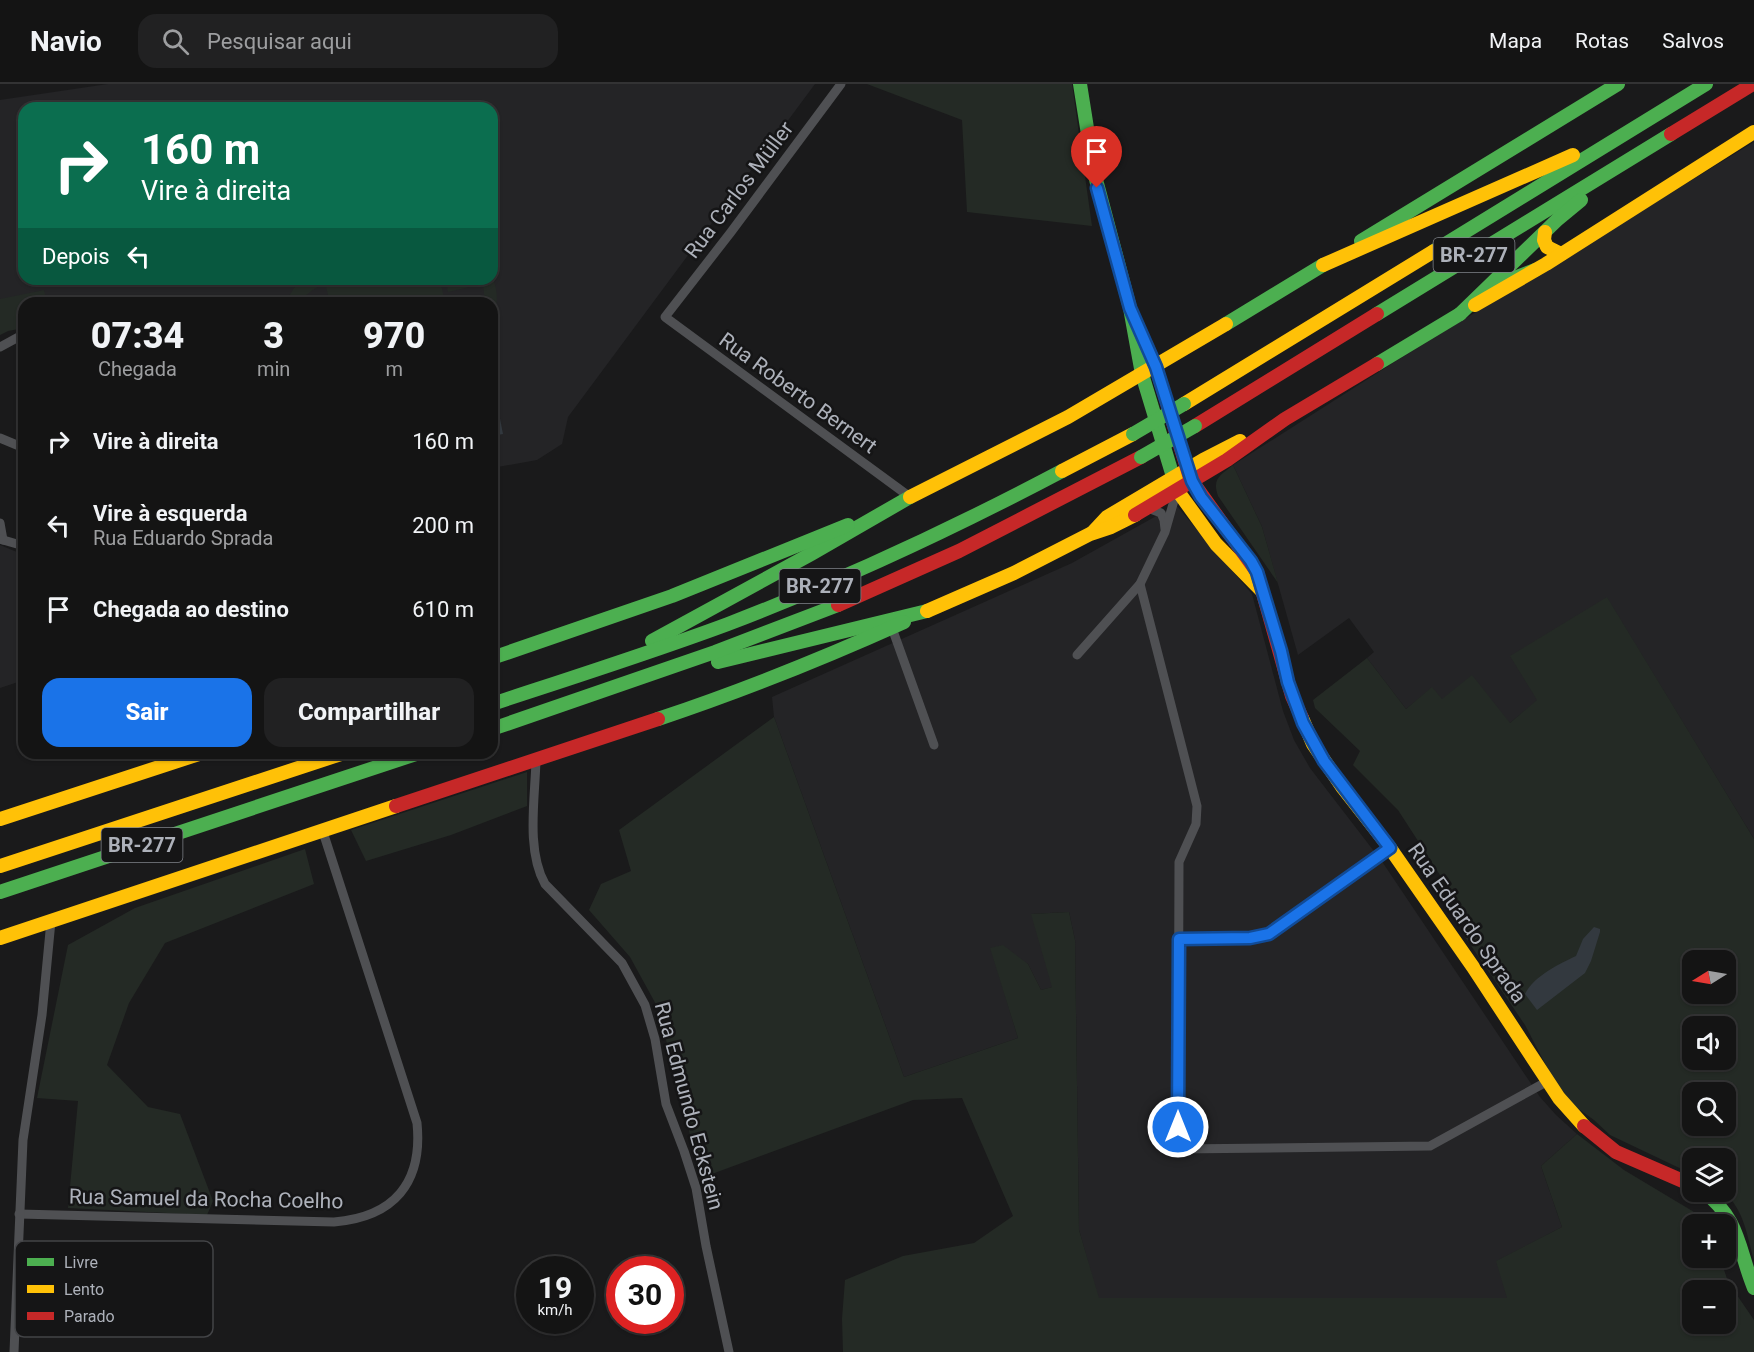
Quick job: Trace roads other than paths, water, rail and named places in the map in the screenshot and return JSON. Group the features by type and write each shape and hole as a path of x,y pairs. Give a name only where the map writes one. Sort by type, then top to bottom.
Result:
{"main road":[{"name":"Rua Eduardo Sprada","path":"1080,84 1094,172 1130,308 1142,374 1175,484 1188,507 1238,569 1263,592"},
{"path":"606,666 910,497 1047,428 1156,367 1618,84"},
{"name":"BR-277","path":"498,702 713,629 818,587 944,530 1059,473 1184,404 1706,84"},
{"path":"1460,314 1545,231 1601,186 1753,85"},
{"name":"BR-277","path":"498,727 701,657 849,600 1000,530 1141,457 1195,426 1753,85"},
{"path":"1323,265 1635,128"},
{"path":"1090,534 1107,517 1189,475 1227,460 1286,419 1605,228 1665,187 1754,132"},
{"path":"1545,231 1543,239 1549,250 1561,254"},
{"path":"1494,282 1509,280 1535,270"},
{"name":"Rua Eduardo Sprada","path":"1130,308 1156,367 1189,475 1201,497 1257,572 1292,696 1313,744 1343,788 1390,848 1579,1123 1602,1142 1631,1160 1682,1181"},
{"path":"1144,340 1159,351 1183,351"},
{"path":"0,938 723,697 810,664 1014,573 1090,534 1111,527 1148,508 1175,484"},
{"path":"498,656 735,572 910,497"},
{"path":"543,712 712,663 927,611"},
{"path":"0,819 184,759"},
{"name":"BR-277","path":"0,866 326,759"},
{"name":"BR-277","path":"0,892 401,759"},
{"path":"1718,1202 1734,1226 1754,1288"}],"street":[{"name":"Rua Carlos Müller","path":"665,317 841,84"},
{"name":"Rua Roberto Bernert","path":"665,317 910,497"},
{"path":"0,347 18,337"},
{"path":"0,438 18,446"},
{"path":"1077,656 1140,584 1165,532 1175,484"},
{"path":"1148,508 1161,513 1165,532"},
{"path":"0,523 1,539 18,544"},
{"path":"1140,584 1197,797 1196,824 1179,862 1178,1149 1430,1146 1548,1081"},
{"path":"892,628 934,745"},
{"name":"Rua Edmundo Eckstein","path":"536,760 534,842 538,872 545,884 622,963 645,1005 655,1039 666,1104 696,1188 729,1352"},
{"name":"Rua Samuel da Rocha Coelho","path":"19,1214 334,1222 358,1219 379,1211 394,1201 404,1190 413,1173 417,1156 419,1140 417,1123 323,832"},
{"path":"1179,939 1250,938 1269,934 1390,848"},
{"path":"18,1241 25,1120 42,1016 51,921"},
{"path":"14,1352 15,1324"}]}
